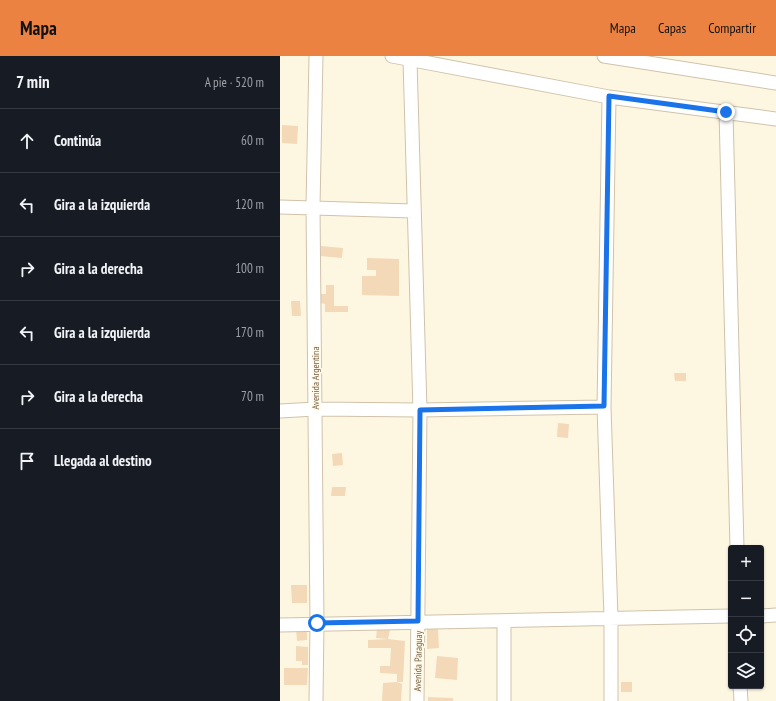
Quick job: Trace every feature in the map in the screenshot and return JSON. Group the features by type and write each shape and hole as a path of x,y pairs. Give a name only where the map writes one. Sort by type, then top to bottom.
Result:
{"street":[{"name":"Avenida Argentina","path":"316,56 313,206 317,623 316,701"},
{"path":"392,56 609,96 776,119"},
{"path":"604,56 776,83"},
{"name":"Avenida Paraguay","path":"410,60 413,211 420,410 417,701"},
{"path":"609,96 604,406 611,618 611,701"},
{"path":"726,112 737,545"},
{"path":"280,207 313,206 413,211"},
{"path":"280,411 315,409 420,410 604,406"},
{"path":"764,616 776,615"},
{"path":"280,625 317,623 728,616"},
{"path":"504,621 504,701"},
{"path":"740,689 741,701"}],"building":[{"path":"282,125 298,126 297,144 282,143"},
{"path":"321,246 343,248 342,258 320,256"},
{"path":"367,258 399,259 399,296 362,295 362,276 376,276 376,270 367,270"},
{"path":"326,285 334,285 334,306 348,306 348,312 325,312 325,304 320,303 320,294 326,294"},
{"path":"291,301 300,301 301,316 292,316"},
{"path":"674,373 686,373 686,381 675,381"},
{"path":"558,423 569,424 568,438 557,437"},
{"path":"342,453 343,465 333,466 332,454"},
{"path":"332,487 346,487 345,496 331,496"},
{"path":"291,585 307,585 307,603 292,603"},
{"path":"438,628 439,648 427,649 427,629"},
{"path":"296,629 307,629 307,640 297,641"},
{"path":"377,629 390,630 388,639 376,638"},
{"path":"388,639 405,641 403,682 397,682 397,674 380,673 380,666 390,666 391,648 368,648 368,640"},
{"path":"296,646 308,647 308,665 302,665 302,661 296,661"},
{"path":"437,656 458,658 457,680 435,678"},
{"path":"284,668 308,668 307,685 284,685"},
{"path":"397,682 402,684 401,701 382,701 383,683"},
{"path":"621,682 632,682 632,692 621,692"},
{"path":"428,697 453,698 453,701 428,701"}],"route":[{"path":"317,623 418,621 420,410 604,406 609,96 726,112"}]}
